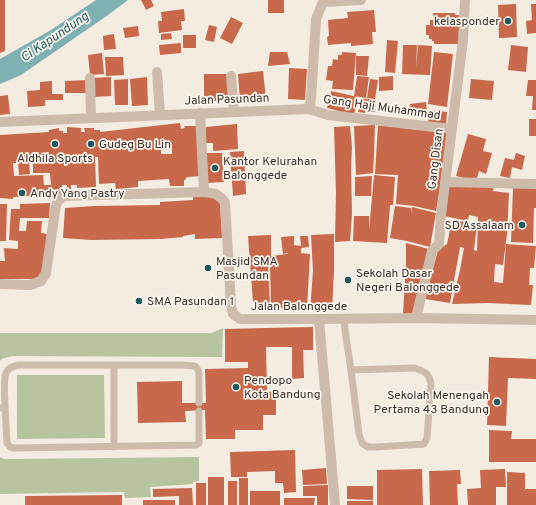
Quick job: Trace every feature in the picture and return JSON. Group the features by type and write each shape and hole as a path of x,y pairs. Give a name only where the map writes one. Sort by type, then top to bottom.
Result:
{"street":[{"path":"309,109 311,99 316,19 323,1 361,0"},
{"name":"Gang Disan","path":"416,318 432,251 439,244 441,215 463,40 465,0"},
{"path":"157,72 160,115"},
{"path":"231,76 234,112"},
{"path":"90,78 91,118"},
{"name":"Gang Haji Muhammad","path":"309,109 328,114 452,129"},
{"name":"Jalan Pasundan","path":"0,122 309,109"},
{"path":"200,113 204,192"},
{"path":"445,182 536,184"},
{"name":"Jalan Balonggede","path":"0,284 30,285 41,281 46,273 57,202 64,196 204,192 219,195 225,202 231,305 233,314 240,319 416,318 536,320"},
{"path":"319,319 335,505"}],"lane":[{"path":"344,319 359,434 362,443 368,447 376,448 424,444 428,438 431,383 429,376 415,368 351,370"},
{"path":"13,366 114,366 195,366 199,374 199,443 196,446 14,448 10,447 7,443 3,408 5,377 6,372 13,366"},
{"path":"114,366 114,447"}],"green space":[{"path":"223,328 222,357 13,356 4,358 0,361 0,333 211,333"},
{"path":"17,375 104,375 105,438 17,439"},
{"path":"0,457 7,459 199,457 199,481 193,482 193,484 150,487 151,497 125,498 124,492 0,494"}],"water":[{"name":"Ci Kapundung","path":"96,0 128,0 21,75 0,84 0,59 51,30"}],"building":[{"path":"0,0 5,0 5,51 0,53"},
{"path":"141,0 151,0 154,6 146,10"},
{"path":"268,0 284,0 284,13 268,13"},
{"name":"kelasponder","path":"516,4 517,37 499,38 498,5"},
{"path":"531,4 536,4 536,33 527,34 526,21 532,20"},
{"path":"184,9 185,21 181,21 182,30 159,33 158,21 162,21 161,12"},
{"path":"374,10 376,32 372,32 373,44 351,46 351,43 328,45 328,20 348,18 347,12"},
{"path":"433,13 455,13 455,15 459,15 461,44 434,44 432,39 429,39 429,35 426,35 426,25 430,25 430,20 434,20"},
{"path":"231,17 243,23 232,44 220,38"},
{"path":"209,25 217,27 214,42 205,40"},
{"path":"138,26 139,36 125,38 123,28"},
{"path":"171,33 172,39 161,40 161,34"},
{"path":"114,34 116,49 104,50 103,36"},
{"path":"183,35 196,35 196,48 183,48"},
{"path":"387,40 398,41 395,73 385,72"},
{"path":"181,43 181,53 160,55 159,45"},
{"path":"403,45 417,45 416,68 418,45 432,46 430,75 402,74"},
{"path":"511,45 528,47 526,72 508,70"},
{"path":"270,52 287,52 290,64 268,66"},
{"path":"342,52 356,53 353,90 332,89 333,81 326,80 328,66 332,66 333,59 338,60 338,55 342,55"},
{"path":"434,52 453,54 447,107 428,104"},
{"path":"102,53 104,74 90,75 88,55"},
{"path":"356,56 369,56 367,76 356,75"},
{"path":"105,57 123,57 124,75 106,76"},
{"path":"289,68 307,69 305,100 288,99"},
{"path":"263,71 266,99 240,101 238,74"},
{"path":"204,74 230,74 229,101 204,101"},
{"path":"357,76 369,77 366,98 354,96"},
{"path":"393,76 393,90 379,91 379,77"},
{"path":"111,77 111,96 92,97 92,78"},
{"path":"147,77 148,105 132,106 130,79"},
{"path":"128,79 128,105 115,105 114,80"},
{"path":"370,79 378,80 375,99 367,98"},
{"path":"471,79 494,81 492,100 469,98"},
{"path":"88,80 88,93 65,93 65,81"},
{"path":"528,80 536,80 536,110 532,110 533,96 526,96"},
{"path":"52,81 52,94 63,94 63,100 45,100 45,106 28,107 27,91 40,90 40,82"},
{"path":"331,91 358,97 354,115 327,108"},
{"path":"8,95 10,114 0,115 0,96"},
{"path":"361,98 368,99 365,113 358,112"},
{"path":"368,99 376,100 375,112 367,112"},
{"path":"426,102 427,113 411,114 410,104"},
{"path":"429,110 447,112 446,126 428,124"},
{"path":"529,119 536,119 536,136 529,136"},
{"path":"180,123 181,129 185,128 184,126 199,126 202,176 187,177 184,180 184,186 170,186 169,179 138,181 138,187 116,189 115,183 99,184 98,157 95,157 96,187 77,188 77,185 71,185 71,192 67,193 67,185 62,185 62,194 51,199 51,191 44,191 44,195 13,197 13,199 0,198 0,135 49,132 49,130 59,128 59,131 67,133 67,127 81,128 81,132 85,132 84,128 94,128 94,130 100,130 100,132","holes":["172,148 172,154 161,154 161,149","47,156 47,158 43,158 43,162 33,163 33,173 50,173 51,185 44,185 43,175 14,176 13,163 18,163 19,175 30,174 29,162 31,162 31,157"]},
{"path":"237,124 238,149 213,151 213,143 206,143 206,127"},
{"path":"375,125 373,173 356,175 354,126"},
{"path":"378,125 450,133 436,211 396,204 398,175 375,174"},
{"path":"350,126 352,147 352,214 350,241 335,242 336,193 334,127"},
{"path":"468,134 486,139 483,151 492,153 486,174 479,171 476,181 456,176"},
{"path":"244,151 246,194 233,196 230,152"},
{"name":"Kantor Kelurahan Balonggede","path":"206,153 222,153 224,182 207,183"},
{"path":"516,153 525,156 522,170 512,167 510,178 500,176 505,158 514,160"},
{"path":"374,175 395,177 393,205 390,205 387,243 353,241 354,216 369,216 369,230"},
{"path":"372,176 371,196 355,196 355,177"},
{"path":"449,185 494,186 493,191 509,193 507,234 503,265 495,264 494,282 503,283 506,244 536,246 534,268 530,268 529,285 533,285 531,305 488,303 452,304 464,248 460,247 450,303 425,299 438,250 447,244 452,220 477,224 474,250 477,251 478,217 469,215 468,221 444,216"},
{"name":"SD Assalaam","path":"536,186 533,243 511,242 513,187"},
{"path":"193,196 207,196 216,199 220,204 222,238 195,239 195,234 183,237 161,239 91,240 63,238 65,208 160,205 160,202 193,200"},
{"path":"50,203 49,218 20,218 19,231 26,231 27,221 42,221 41,233 47,234 43,271 39,276 33,279 0,279 0,261 5,261 4,248 18,249 18,241 9,240 11,209 20,209 20,204"},
{"path":"0,204 7,204 6,241 0,241"},
{"path":"395,206 411,208 411,213 412,207 436,213 430,247 390,238"},
{"path":"334,234 332,311 310,311 313,271 311,235"},
{"path":"271,235 271,256 287,254 288,253 283,254 281,237 294,236 294,245 301,246 300,236 308,236 309,247 301,248 301,253 310,254 307,309 271,308 270,264 268,264 270,308 259,308 253,302 248,236"},
{"path":"406,243 429,249 414,314 403,314"},
{"name":"Pendopo Kota Bandung","path":"313,327 313,350 303,350 304,378 292,379 292,347 266,347 267,392 276,391 276,415 263,415 263,430 235,430 235,439 206,439 205,410 185,411 186,422 138,423 137,382 182,381 182,403 206,403 205,369 248,368 248,362 225,362 225,329"},
{"name":"Sekolah Menengah Pertama 43 Bandung","path":"489,357 536,359 536,379 508,378 506,426 487,425"},
{"name":"Sekolah Menengah Pertama 43 Bandung","path":"489,430 512,431 511,439 536,439 536,462 489,462"},
{"path":"295,450 296,492 284,493 283,483 275,483 275,471 247,472 247,477 231,477 230,452"},
{"path":"326,468 327,484 303,485 302,470"},
{"path":"422,469 423,505 377,505 377,470"},
{"path":"505,469 506,487 496,487 496,505 468,505 467,489 481,488 480,470"},
{"path":"460,470 461,484 457,484 458,505 430,505 429,471"},
{"path":"507,472 525,473 525,489 536,489 536,505 507,505"},
{"path":"208,477 224,477 224,505 208,505"},
{"path":"239,478 248,478 248,505 239,505"},
{"path":"228,481 237,481 237,505 228,505"},
{"path":"196,483 206,483 206,505 196,505"},
{"path":"328,485 328,505 317,505 317,496 303,496 303,486"},
{"path":"347,486 373,486 373,500 347,499"},
{"path":"192,488 193,505 179,505 179,496 153,497 153,489"},
{"path":"250,491 280,491 280,505 250,505"},
{"path":"122,495 122,505 25,505 25,496"},
{"path":"284,498 315,498 314,505 284,505"},
{"path":"143,500 175,500 175,505 143,505"},
{"path":"347,501 373,501 373,505 347,505"}],"place":[{"name":"kelasponder","path":"508,21"},
{"name":"Aldhila Sports","path":"55,144"},
{"name":"Gudeg Bu Lin","path":"91,144"},
{"name":"Kantor Kelurahan Balonggede","path":"215,168"},
{"name":"Andy Yang Pastry","path":"22,193"},
{"name":"SD Assalaam","path":"522,225"},
{"name":"Masjid SMA Pasundan","path":"208,268"},
{"name":"Sekolah Dasar Negeri Balonggede","path":"348,280"},
{"name":"SMA Pasundan 1","path":"139,301"},
{"name":"Pendopo Kota Bandung","path":"236,387"},
{"name":"Sekolah Menengah Pertama 43 Bandung","path":"497,402"}]}
